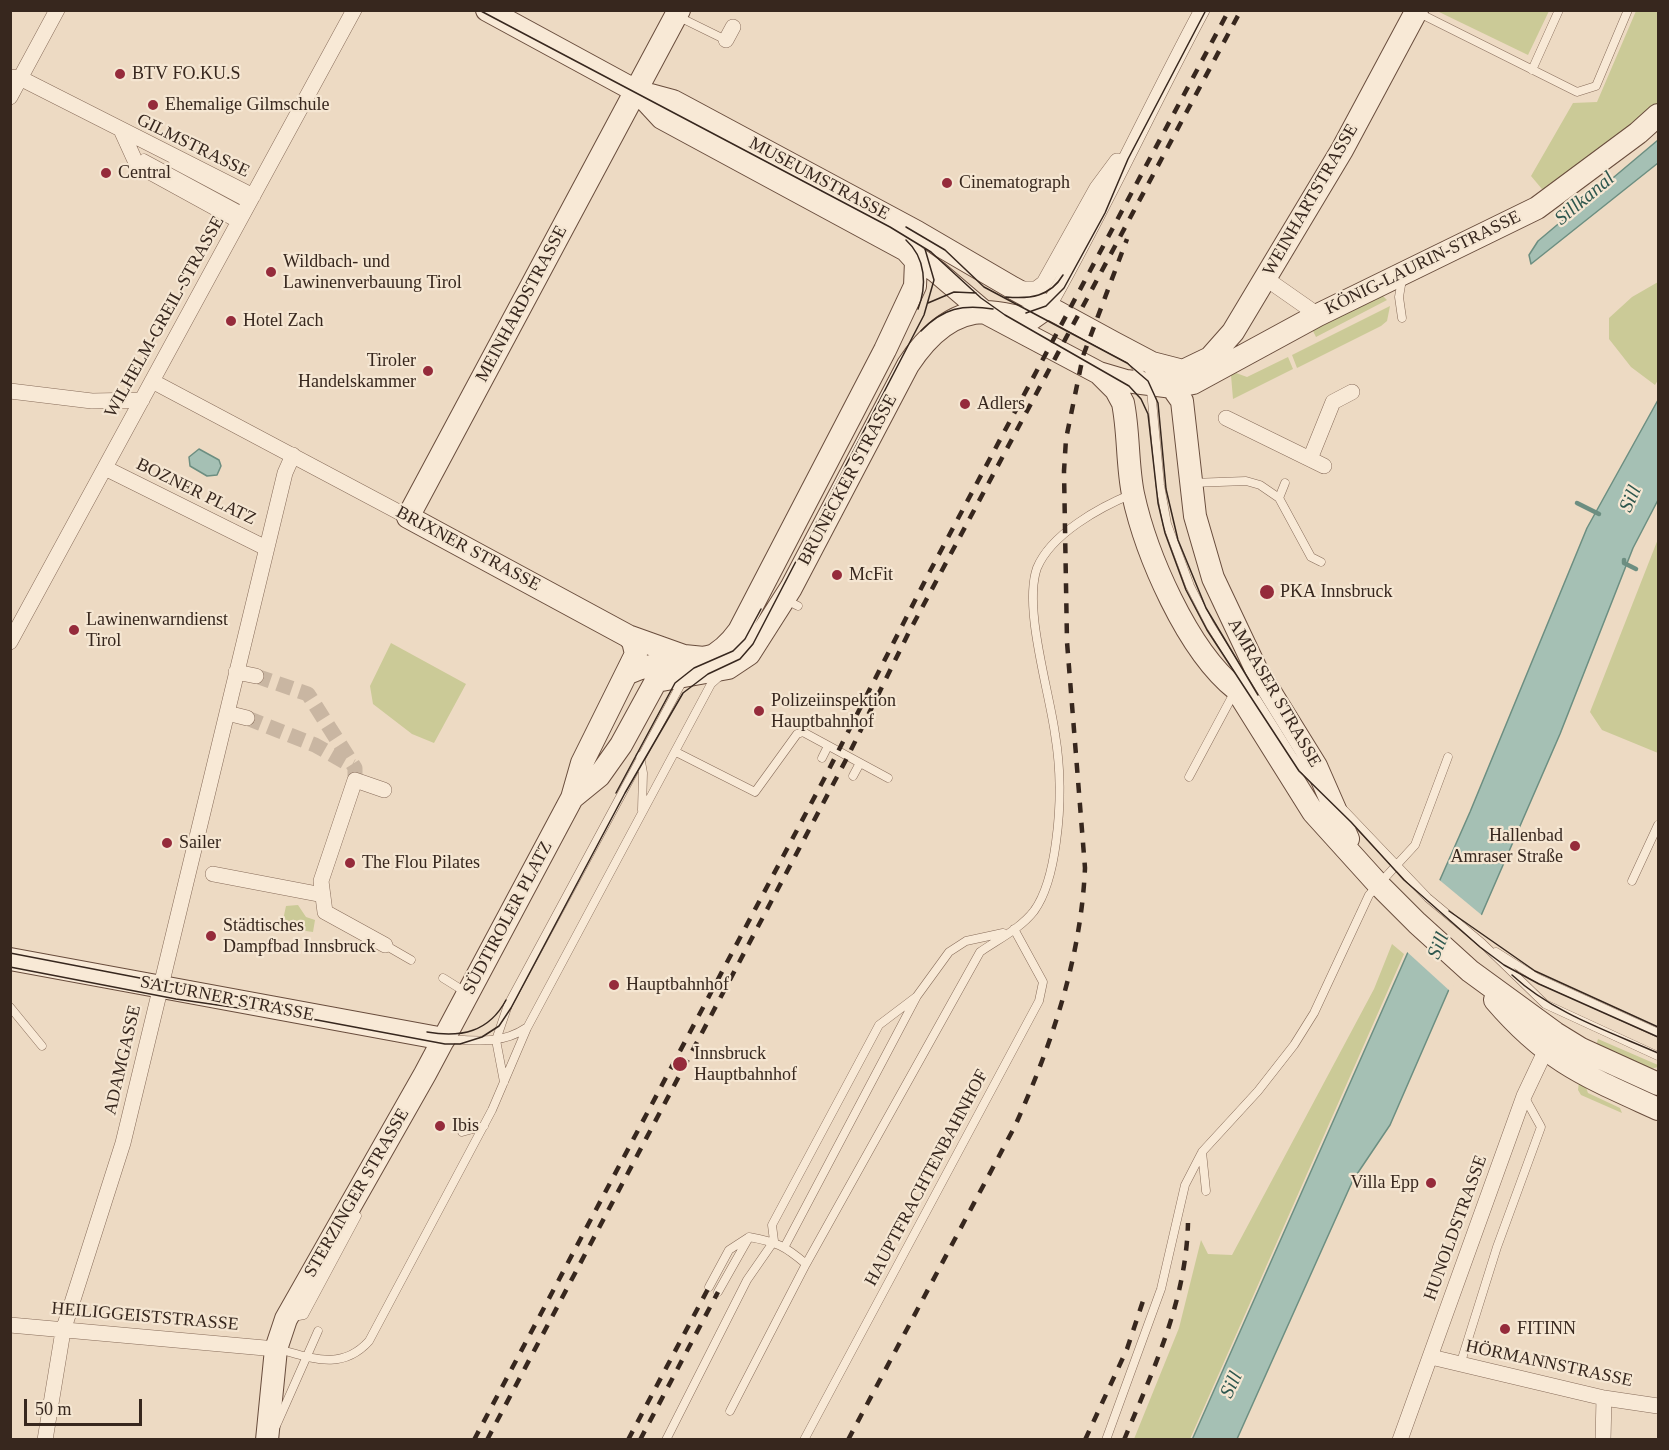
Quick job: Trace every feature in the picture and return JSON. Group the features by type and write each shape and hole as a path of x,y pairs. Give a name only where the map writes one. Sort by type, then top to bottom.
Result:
{"street":[{"path":"10,97 15,78 57,10"},
{"name":"WILHELM-GREIL-STRASSE","path":"11,639 354,10"},
{"name":"MUSEUMSTRASSE","path":"487,10 636,91 673,101 925,236 1108,339 1154,385"},
{"path":"984,312 1031,319 1048,307 1095,224 1134,139 1202,10"},
{"name":"WEINHARTSTRASSE","path":"1154,385 1210,358 1233,332 1342,150 1416,11"},
{"name":"MEINHARDSTRASSE","path":"408,517 677,13"},
{"path":"15,78 122,132"},
{"name":"MUSEUMSTRASSE","path":"636,91 662,118 906,250 937,272 984,312 1099,373 1154,385"},
{"name":"KÖNIG-LAURIN-STRASSE","path":"1154,385 1318,315 1537,208 1659,115"},
{"name":"GILMSTRASSE","path":"122,132 175,155 246,208"},
{"name":"GILMSTRASSE","path":"122,132 137,165 246,208"},
{"path":"1005,283 1029,291 1044,283 1097,188 1134,139"},
{"path":"906,250 916,261 915,286"},
{"name":"MUSEUMSTRASSE","path":"937,272 964,270 1005,283"},
{"path":"915,286 924,278 937,272"},
{"path":"1265,278 1318,315"},
{"name":"BRUNECKER STRASSE","path":"722,662 915,286"},
{"name":"BRUNECKER STRASSE","path":"722,662 749,654 791,603 914,356 927,339 948,323 984,312"},
{"name":"AMRASER STRASSE","path":"1099,373 1116,390 1154,385 1182,401 1195,516 1207,560 1233,623 1270,694 1310,754 1342,828 1379,885"},
{"path":"153,381 293,455"},
{"name":"AMRASER STRASSE","path":"1154,385 1133,494 1166,586 1194,640 1230,684 1313,812 1379,885 1470,971 1523,1031 1550,1042"},
{"path":"10,391 93,401 142,400"},
{"path":"1226,418 1317,462 1333,402 1352,392"},
{"name":"BRIXNER STRASSE","path":"293,455 636,639"},
{"name":"BOZNER PLATZ","path":"105,468 266,548 285,473 293,455"},
{"name":"ADAMGASSE","path":"45,1440 63,1330 123,1143 266,548"},
{"path":"636,639 684,656 722,662"},
{"path":"636,639 676,676"},
{"name":"SÜDTIROLER PLATZ","path":"444,1039 572,798 582,764 628,674 636,654 633,641 636,639"},
{"path":"628,674 676,676 694,664 722,662"},
{"path":"237,672 256,676"},
{"name":"SÜDTIROLER PLATZ","path":"572,798 599,776 676,676"},
{"path":"226,713 247,718"},
{"path":"384,790 355,780 321,881 325,912 384,945"},
{"path":"213,874 323,895"},
{"name":"SALURNER STRASSE","path":"10,959 444,1039"},
{"name":"STERZINGER STRASSE","path":"268,1440 276,1349 286,1319 444,1039"},
{"path":"1550,1042 1581,1049 1658,1083"},
{"path":"1550,1042 1579,1073 1659,1109"},
{"name":"HUNOLDSTRASSE","path":"1400,1440 1524,1096 1550,1042"},
{"name":"HEILIGGEISTSTRASSE","path":"10,1325 276,1349"},
{"name":"HÖRMANNSTRASSE","path":"1431,1357 1604,1398 1659,1406"},
{"path":"1604,1398 1604,1440"}],"lane":[{"path":"1532,70 1558,10"},
{"path":"1416,11 1577,92 1596,86 1628,10"},
{"path":"677,13 729,34"},
{"path":"144,158 246,208"},
{"path":"171,162 246,208"},
{"path":"1402,318 1399,286 1409,271"},
{"path":"1376,286 1392,290 1399,297"},
{"path":"1154,385 1160,485 1167,524 1190,586 1226,650 1293,757 1428,898 1482,943 1545,1004 1659,1056"},
{"path":"1191,483 1246,481 1260,485 1279,498 1311,557 1322,562"},
{"path":"1279,498 1285,483"},
{"path":"730,1411 806,1264 980,952 1032,914 1042,896 1055,849 1060,800 1057,744 1034,623 1033,583 1038,567 1053,544 1096,510 1133,494"},
{"path":"1189,777 1230,684 1226,650 1233,623"},
{"path":"276,1349 308,1357 335,1360 348,1358 359,1352 369,1341 484,1126 527,1028 722,662"},
{"path":"504,1082 496,1040 508,1005 640,756 676,676"},
{"path":"676,752 756,792 797,734 803,732 888,778"},
{"path":"822,758 828,746"},
{"path":"640,756 643,773 642,814"},
{"path":"1106,1440 1157,1300 1185,1185 1202,1152 1257,1091 1294,1045 1314,1012 1369,895 1415,845 1448,757"},
{"path":"853,776 860,763"},
{"path":"1281,763 1325,791"},
{"path":"1632,881 1659,825"},
{"path":"785,1246 917,996 949,952 966,941 1011,930"},
{"name":"HAUPTFRACHTENBAHNHOF","path":"804,1440 1039,1001 1042,982 1011,930"},
{"path":"1482,943 1537,978 1659,1033"},
{"path":"384,945 411,960"},
{"path":"443,978 468,993"},
{"path":"666,1440 747,1280 774,1241 772,1226 879,1025 917,996"},
{"path":"10,1007 42,1046"},
{"path":"444,1039 496,1040 514,1037 527,1028"},
{"path":"1460,1365 1497,1247 1541,1126 1524,1096"},
{"path":"462,1132 484,1126"},
{"path":"1202,1152 1206,1191"},
{"path":"366,1200 371,1166"},
{"path":"286,1319 304,1315 360,1210"},
{"path":"709,1287 729,1250 749,1237 774,1241 785,1246 806,1264"},
{"path":"718,1292 749,1237"},
{"path":"268,1440 318,1331"}],"shaded area":[{"path":"1437,10 1549,11 1528,55"},
{"path":"1636,11 1658,11 1658,106 1547,195 1531,176 1573,103 1597,102"},
{"path":"1658,282 1658,380 1655,385 1631,367 1609,339 1609,318 1632,297"},
{"path":"1382,295 1387,300 1316,337 1312,329"},
{"path":"1390,306 1387,321 1381,326 1297,368 1292,355"},
{"path":"1288,357 1293,369 1233,399 1231,375 1236,373 1247,377"},
{"path":"1658,539 1658,753 1602,730 1590,712"},
{"path":"391,643 466,684 434,743 412,734 373,704 370,686"},
{"path":"298,905 306,917 315,920 313,932 293,929 283,920 286,906"},
{"path":"1392,944 1404,954 1190,1439 1134,1439 1179,1328 1201,1240 1208,1254 1232,1255 1374,989"},
{"path":"1598,1039 1658,1065 1658,1067 1650,1069 1596,1046"},
{"path":"1579,1082 1585,1085 1588,1093 1620,1108 1622,1113 1581,1095 1578,1090"}],"water":[{"path":"1658,140 1658,163 1531,264 1529,255 1538,241"},
{"name":"Sill","path":"1658,400 1658,500 1633,548 1560,734 1390,1125 1353,1180 1237,1439 1192,1440 1470,812 1587,528"},
{"path":"199,449 219,460 221,466 217,475 207,476 190,466 189,457"}],"pier":[{"path":"1437,878 1484,917 1451,992 1406,951"}],"waterway":[{"path":"1577,503 1599,514"},
{"path":"1624,560 1624,563 1636,569"}],"tunnel":[{"path":"256,676 308,694 355,768 355,780"},
{"path":"247,718 315,745 352,766"}],"tram line":[{"path":"479,10 890,227 931,252 981,298 1005,315 1129,386 1141,399 1148,414 1158,503 1165,533 1186,590 1207,630 1299,771 1351,822 1404,880 1480,947 1504,965 1539,984 1658,1037"},
{"path":"1026,313 1046,306 1064,288 1105,213 1128,159 1206,10"},
{"path":"906,227 945,250 984,287 1127,363 1148,381 1158,403 1166,489 1178,540 1206,608 1258,695"},
{"path":"906,240 918,255 923,273 923,291 918,309"},
{"path":"10,967 176,999 301,1017 445,1044 460,1044 482,1037 499,1026 511,1008 625,793 683,693 708,674 740,659 753,644 924,315 934,280 925,249"},
{"path":"1006,297 1023,298 1039,295 1052,288 1063,275"},
{"path":"928,303 954,292 976,293"},
{"path":"921,331 937,317 954,310 972,307 993,309"},
{"path":"616,793 675,683 694,668 733,651 745,639 761,609"},
{"path":"1449,911 1535,971 1658,1027"},
{"path":"10,953 301,1009"},
{"path":"1512,975 1563,1011 1658,1053"},
{"path":"427,1032 451,1034 473,1030 491,1019 506,1000"}],"railway":[{"path":"474,1440 823,781 929,573 1229,10"},
{"path":"487,1440 848,756 908,634 1241,10"},
{"path":"848,1440 1015,1126 1041,1064 1071,968 1078,935 1085,868 1067,642 1064,471 1066,439 1083,356 1127,239"},
{"path":"1124,1440 1157,1360 1175,1307 1186,1252 1188,1223"},
{"path":"628,1440 709,1287"},
{"path":"640,1440 718,1292"},
{"path":"1085,1440 1127,1349 1144,1298"}],"place":[{"name":"BTV FO.KU.S","path":"120,74"},
{"name":"Ehemalige Gilmschule","path":"153,105"},
{"name":"Central","path":"106,173"},
{"name":"Cinematograph","path":"947,183"},
{"name":"Wildbach- und Lawinenverbauung Tirol","path":"271,272"},
{"name":"Hotel Zach","path":"231,321"},
{"name":"Tiroler Handelskammer","path":"428,371"},
{"name":"Adlers","path":"965,404"},
{"name":"McFit","path":"837,575"},
{"name":"PKA Innsbruck","path":"1267,592"},
{"name":"Lawinenwarndienst Tirol","path":"74,630"},
{"name":"Polizeiinspektion Hauptbahnhof","path":"759,711"},
{"name":"Sailer","path":"167,843"},
{"name":"Hallenbad Amraser Straße","path":"1575,846"},
{"name":"The Flou Pilates","path":"350,863"},
{"name":"Städtisches Dampfbad Innsbruck","path":"211,936"},
{"name":"Hauptbahnhof","path":"614,985"},
{"name":"Innsbruck Hauptbahnhof","path":"680,1064"},
{"name":"Ibis","path":"440,1126"},
{"name":"Villa Epp","path":"1431,1183"},
{"name":"FITINN","path":"1505,1329"}],"water label":[{"name":"Sillkanal","path":"1585,199"}]}
